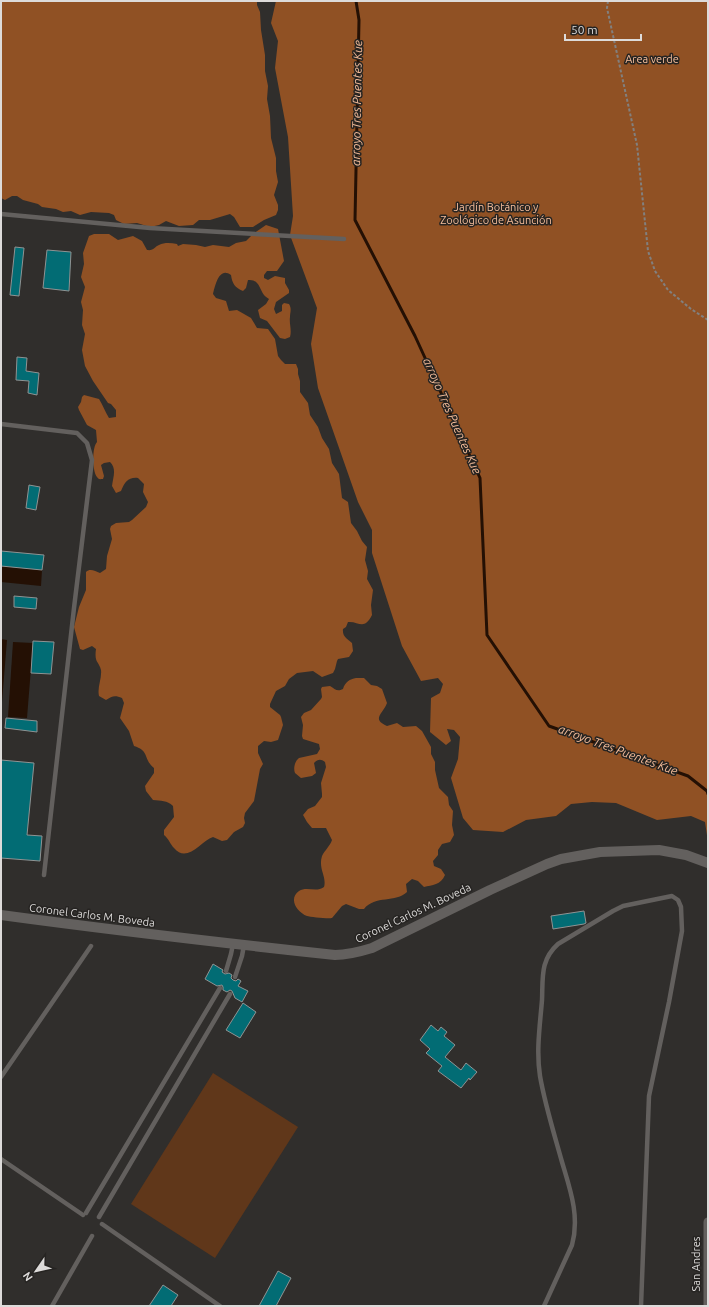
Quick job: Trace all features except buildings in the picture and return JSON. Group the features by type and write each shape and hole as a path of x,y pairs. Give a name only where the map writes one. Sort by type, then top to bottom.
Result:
{"street":[{"name":"Coronel Carlos M. Boveda","path":"1,915 89,927 335,955 359,952 372,948 490,890 561,859 600,852 659,850 686,855 708,863"},
{"name":"San Andres","path":"708,1222 708,1306"}],"lane":[{"path":"1,214 150,228 344,239"},
{"path":"1,424 77,433 87,443 92,460 44,874"},
{"path":"544,1306 572,1245 576,1225 572,1197 545,1099 538,1063 544,966 551,951 558,944 613,911 623,906 672,896 678,900 681,907 682,931 649,1096 641,1306"},
{"path":"226,971 233,944"},
{"path":"235,977 244,945"},
{"path":"1,1077 91,946"},
{"path":"1,1159 84,1214 220,988"},
{"path":"99,1217 230,994"},
{"path":"102,1224 220,1306"},
{"path":"52,1306 92,1236"}],"path":[{"path":"608,1 607,8 637,145 648,251 655,271 668,290 691,309 708,320"}],"shaded area":[{"path":"1,566 42,570 41,586 1,582"},
{"path":"1,639 7,640 1,714"},
{"path":"13,642 33,643 27,718 8,717"},
{"path":"213,1073 298,1127 215,1258 131,1204"}],"green space":[{"path":"1,1 257,1 260,12 265,55 271,138 276,158 278,182 274,195 278,205 278,210 276,215 253,227 240,227 234,217 230,214 210,220 199,220 193,225 179,226 166,221 159,225 150,227 137,223 124,224 116,220 114,215 109,213 91,212 80,215 71,211 63,212 56,209 42,207 38,204 23,200 17,196 12,196 5,200 1,198"},
{"name":"Jardín Botánico y Zoológico de Asunción","path":"276,1 708,1 708,842 705,822 691,816 657,820 616,803 592,802 571,804 556,816 526,820 503,832 473,830 463,818 451,778 458,759 460,737 454,730 447,729 451,741 446,745 430,732 431,698 440,693 443,684 438,678 421,681 402,646 372,553 372,530 358,502 318,388 311,344 317,308 290,235 293,216 288,137 275,68 278,41 271,23"},
{"path":"266,225 278,229 284,261 277,271 267,271 264,278 268,280 275,276 285,278 285,283 289,293 276,302 274,309 276,314 282,311 282,305 284,303 289,304 291,309 290,337 285,339 280,338 267,321 260,318 258,310 266,304 269,299 264,295 257,282 248,280 246,288 243,291 234,285 231,275 223,273 218,278 213,294 216,298 226,301 229,311 237,310 251,318 257,328 268,329 275,339 278,356 281,360 285,364 296,364 300,381 300,392 308,403 310,415 329,449 332,463 339,474 342,498 348,502 351,523 367,547 365,560 368,571 367,579 373,590 371,605 372,615 364,624 348,622 346,627 343,629 344,636 352,643 353,651 349,657 338,659 333,673 322,677 313,671 297,673 289,679 285,686 276,691 270,707 280,715 283,725 278,740 271,742 264,741 258,746 258,753 263,764 260,769 254,801 245,813 245,823 243,827 234,832 227,840 222,841 213,837 189,853 184,854 174,848 164,835 164,830 174,817 173,806 166,802 153,800 146,791 145,786 154,773 154,768 142,750 134,746 129,731 120,718 124,703 122,698 114,696 106,700 99,696 101,670 96,659 96,649 92,646 83,650 80,649 74,627 79,607 86,590 86,572 91,570 100,573 106,569 107,556 112,539 110,529 111,526 116,523 129,522 146,507 148,502 143,492 144,484 138,478 129,479 121,491 116,493 112,486 114,470 110,462 101,465 104,476 103,479 98,478 95,474 93,454 97,442 96,430 87,425 78,407 84,395 99,399 109,418 116,417 116,410 111,404 108,403 85,366 82,350 85,334 82,325 83,310 81,302 85,287 81,277 84,264 83,253 89,236 94,234 109,234 118,240 133,236 142,241 147,250 154,249 161,244 168,243 177,244 178,246 183,244 205,247 213,245 229,247 236,243 246,241"},
{"path":"356,678 364,678 371,685 382,689 387,703 379,719 382,723 387,726 397,723 403,727 416,726 422,731 431,747 431,754 435,762 435,770 439,788 448,797 449,805 453,811 452,825 454,835 450,842 442,844 438,850 438,855 433,861 434,866 441,869 445,875 439,883 424,887 418,881 412,879 406,884 407,892 397,897 374,902 364,909 359,909 346,904 342,906 332,918 307,916 300,912 297,908 294,898 299,891 305,889 321,889 324,887 325,883 321,861 322,856 332,840 326,828 312,828 303,815 308,809 315,806 322,797 321,783 326,767 325,762 322,760 317,761 314,763 316,773 312,776 301,778 294,771 295,763 299,758 317,754 320,749 319,744 303,739 303,725 301,717 304,713 311,710 321,699 322,687 330,686 336,690 341,690 348,681"}],"waterway":[{"name":"arroyo Tres Puentes Kue","path":"356,1 359,20 355,220 415,336 480,478 487,635 549,726 688,776 707,791 708,794"}],"park label":[{"name":"Area verde","path":"652,59"}]}
